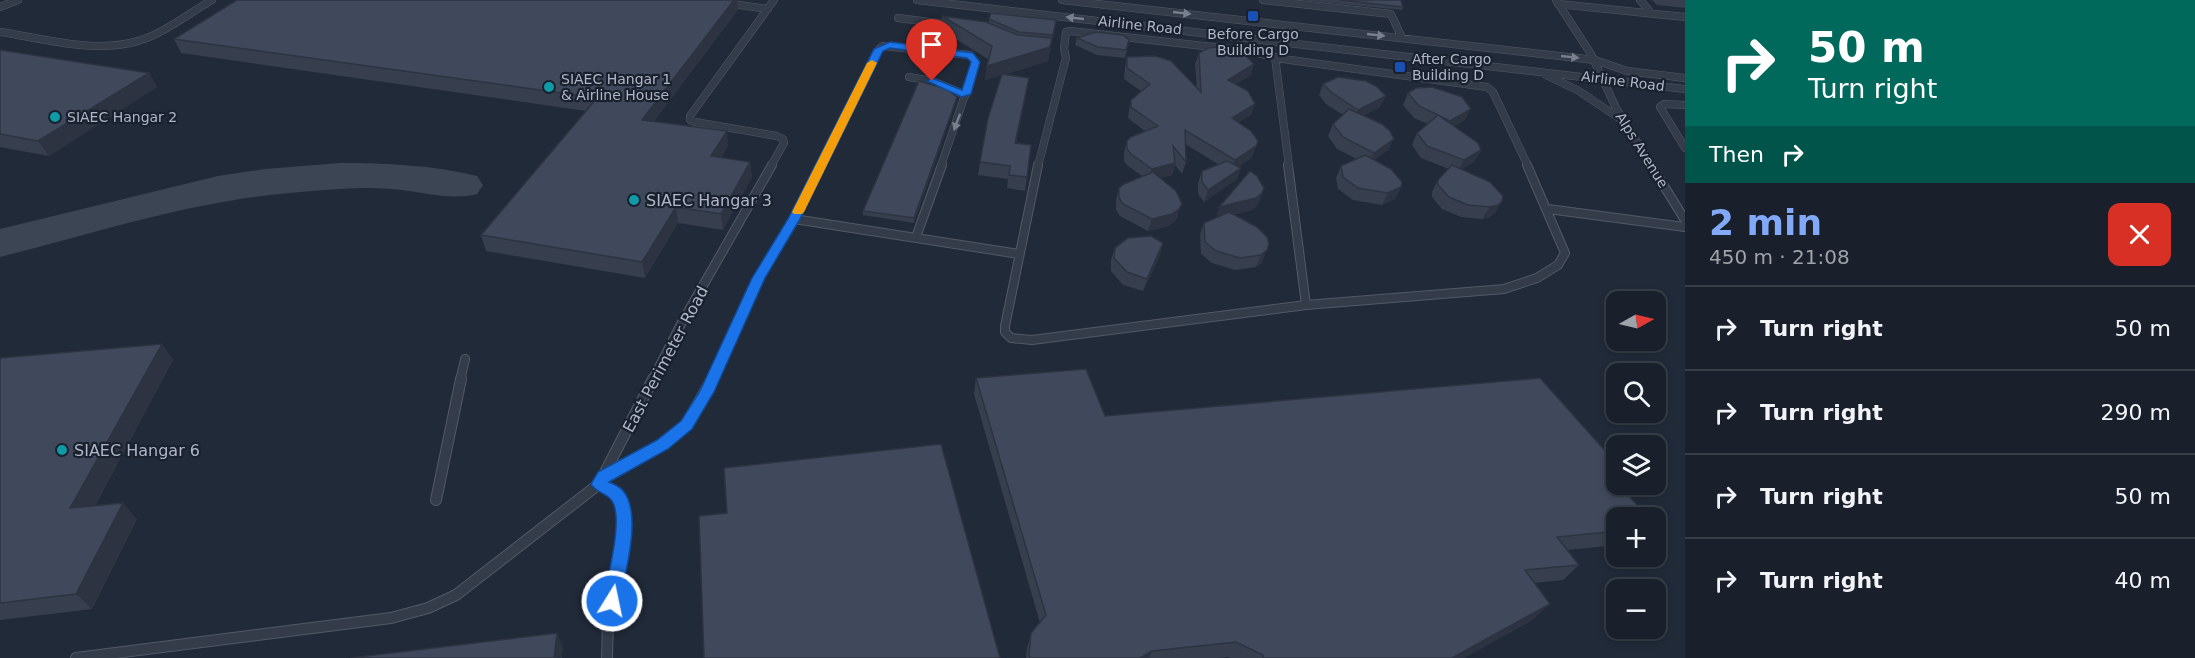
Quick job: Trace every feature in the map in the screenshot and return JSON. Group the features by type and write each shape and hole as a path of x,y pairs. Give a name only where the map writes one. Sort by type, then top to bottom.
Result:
{"lane":[{"path":"0,7 18,0"},
{"path":"0,32 102,45 127,44 153,34 212,0"},
{"path":"705,0 771,4"},
{"name":"Airline Road","path":"917,0 1530,69 1685,89"},
{"name":"Airline Road","path":"1062,0 1594,60 1627,71 1685,78"},
{"path":"1263,0 1391,14 1402,38"},
{"path":"1640,0 1651,13"},
{"path":"1557,2 1685,17"},
{"name":"Alps Avenue","path":"1557,2 1594,60 1625,123 1685,220"},
{"name":"East Perimeter Road","path":"76,658 391,618 428,608 456,595 601,480 681,324 784,143 783,139 777,136 690,120 690,116 771,4"},
{"path":"898,18 963,27"},
{"path":"1066,32 1249,51 1275,57 1487,87 1493,92 1548,209 1565,253 1558,265 1537,278 1504,289 1306,305 1022,340 1011,338 1005,332 1005,326 1019,254 1066,58 1064,48 1066,32"},
{"path":"607,658 608,621 622,543 625,511 618,495 601,480 663,444 686,425 706,392 759,278 794,219 879,49 890,45 970,55 975,62 916,237"},
{"path":"1053,47 1064,48"},
{"path":"1275,57 1306,305"},
{"path":"1530,69 1573,88 1625,123"},
{"path":"909,77 932,81 966,94"},
{"path":"1685,105 1673,104 1660,107 1685,148"},
{"path":"1548,209 1685,227"},
{"path":"794,219 1019,254"},
{"path":"436,500 465,359"}],"building":[{"path":"237,0 734,0 642,120 727,131 711,156 750,162 721,214 676,207 642,262 481,235 597,98 174,39"},
{"path":"1340,0 1401,0 1403,7"},
{"path":"991,13 1056,20 1053,35 1019,32 989,19"},
{"path":"942,16 986,22 1018,35 1052,38 1050,47 987,66 992,46"},
{"path":"1095,32 1123,35 1129,40 1126,50 1098,47 1077,38"},
{"path":"1216,47 1234,50 1245,55 1254,64 1228,80 1248,91 1255,104 1232,118 1251,131 1258,141 1256,146 1235,160 1185,130 1186,162 1173,146 1175,163 1152,169 1127,149 1127,141 1131,137 1158,126 1131,107 1131,100 1150,84 1127,68 1127,57 1155,56 1171,61 1201,92 1199,53"},
{"name":"SIAEC Hangar 2","path":"0,50 149,73 38,141 0,134"},
{"path":"1002,74 1029,78 1015,143 1031,145 1027,177 1009,175 1010,166 980,162 988,118"},
{"path":"1338,77 1366,81 1376,86 1386,96 1358,110 1323,84"},
{"path":"919,81 947,89 957,97 914,218 863,211"},
{"path":"1432,87 1462,97 1471,109 1450,121 1419,106 1408,93 1416,88"},
{"path":"1349,109 1382,124 1390,131 1394,139 1374,153 1343,137 1333,124"},
{"path":"1438,115 1478,143 1481,150 1464,160 1427,146 1417,133"},
{"path":"1365,155 1391,169 1402,182 1401,187 1388,193 1358,188 1343,177 1341,166"},
{"path":"1227,161 1241,168 1208,190 1202,182 1202,171"},
{"path":"1452,165 1490,182 1503,196 1502,201 1490,207 1468,205 1449,197 1438,185 1438,180"},
{"path":"1250,171 1257,176 1264,188 1262,193 1256,198 1219,207"},
{"path":"1153,172 1176,191 1182,204 1172,214 1152,219 1123,204 1119,198 1119,188"},
{"path":"1229,212 1257,227 1267,237 1269,244 1267,250 1261,255 1240,258 1216,251 1205,242 1204,223"},
{"path":"1151,236 1163,243 1147,279 1127,272 1114,258 1115,248 1128,238"},
{"name":"SIAEC Hangar 6","path":"162,344 70,508 123,503 76,594 0,603 0,358"},
{"path":"1086,369 1105,416 1540,378 1606,452 1606,495 1628,495 1639,507 1606,507 1606,532 1557,537 1579,565 1525,570 1550,604 1452,658 1263,658 1263,655 1236,642 1152,651 1140,658 1030,658 1031,633 1046,615 976,378"},
{"path":"941,444 1000,658 704,658 699,516 727,513 724,468"},
{"path":"557,633 554,658 350,658"}],"taxiway":[{"path":"0,243 218,189 265,182 340,176 390,176 462,185"}],"slow traffic":[{"path":"798,212 872,63"}],"place":[{"name":"Before Cargo Building D","path":"1253,16"},
{"name":"After Cargo Building D","path":"1400,67"},
{"name":"SIAEC Hangar 1 & Airline House","path":"549,87"},
{"name":"SIAEC Hangar 2","path":"55,117"},
{"name":"SIAEC Hangar 3","path":"634,200"},
{"name":"SIAEC Hangar 6","path":"62,450"}],"route":[{"path":"612,601 625,511 618,495 599,484 603,477 663,444 686,425 706,392 759,278 794,219 879,49 890,45 970,55 974,58 975,62 966,94 932,81"}]}
